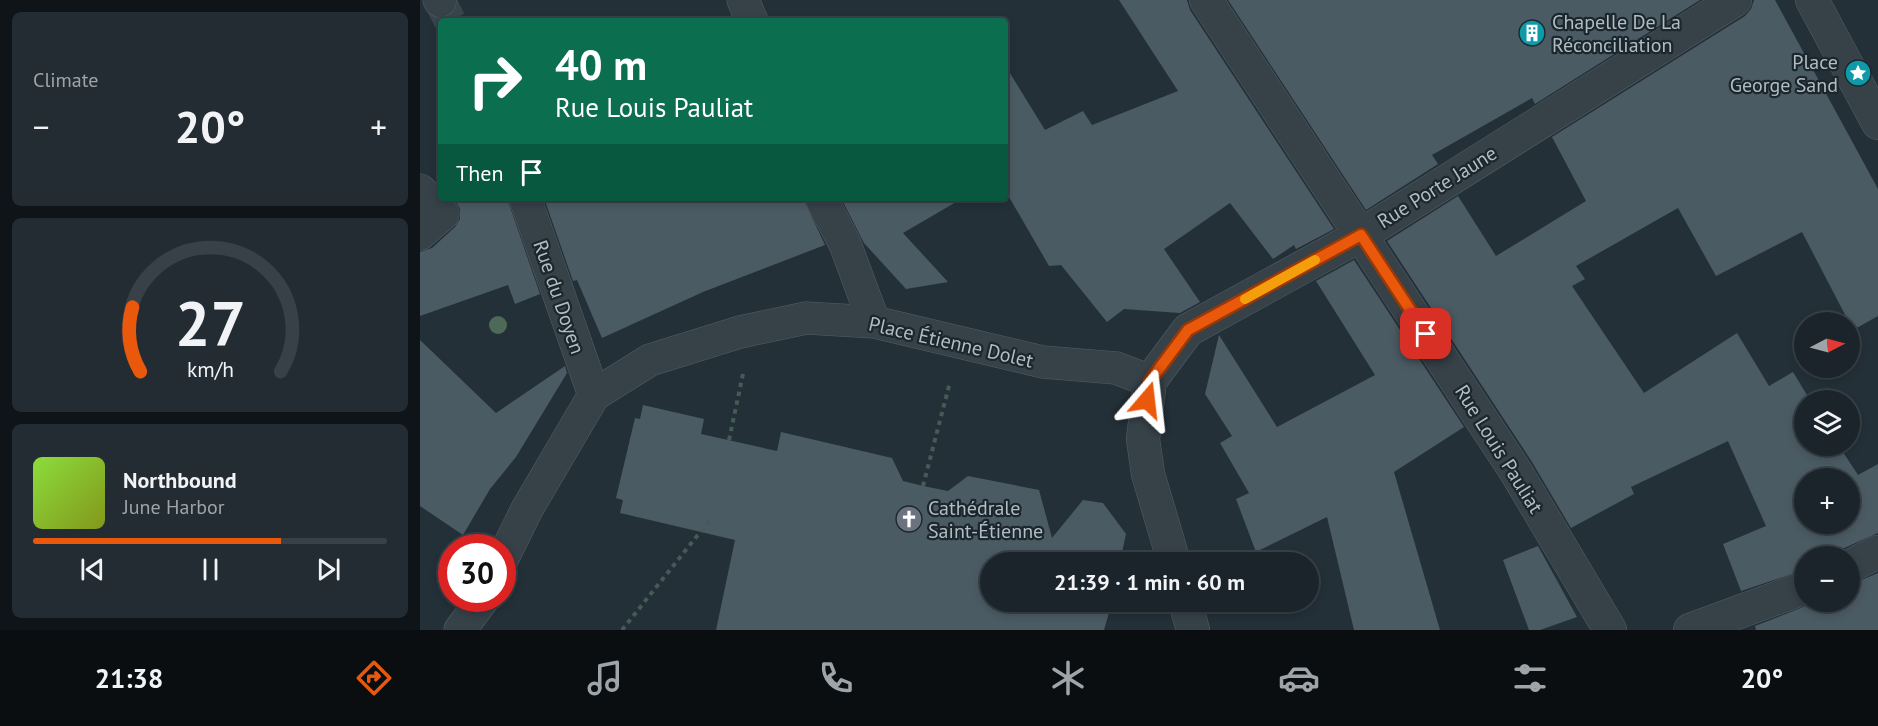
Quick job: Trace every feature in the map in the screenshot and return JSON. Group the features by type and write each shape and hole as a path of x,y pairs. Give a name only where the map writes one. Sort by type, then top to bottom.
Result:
{"street":[{"path":"743,0 751,18"},
{"name":"Rue Louis Pauliat","path":"1206,0 1516,472 1610,630"},
{"name":"Rue Porte Jaune","path":"1150,381 1188,330 1361,235 1735,0"},
{"path":"1812,0 1878,123"},
{"path":"420,190 443,213 420,234"},
{"name":"Rue du Doyen","path":"526,201 594,394"},
{"path":"822,201 844,244 874,322"},
{"name":"Place Étienne Dolet","path":"515,534 594,394 650,360 753,329 806,318 874,322 1043,362 1116,368 1150,381"},
{"path":"1150,381 1143,439 1148,474 1171,552"},
{"path":"1860,561 1878,552"},
{"path":"1690,630 1794,592"},
{"path":"460,630 474,612"},
{"path":"1188,612 1194,630"}],"path":[{"path":"729,440 753,329"},
{"path":"923,486 949,388"},
{"path":"622,630 709,521"}],"building":[{"path":"1119,0 1187,0 1190,10 1334,229 1296,249 1294,245 1273,259 1230,203 1164,249 1200,302 1180,313 1124,309 1107,322 1061,265 1049,266 1008,195 1008,70 1045,130 1083,111 1092,125 1178,91"},
{"path":"1228,0 1700,0 1535,104 1532,98 1432,155 1438,164 1366,210"},
{"path":"1754,0 1775,0 1878,189 1878,316 1860,326 1860,312 1844,312 1802,232 1716,276 1678,208 1576,266 1585,279 1572,286 1644,393 1737,333 1769,386 1793,372 1794,378 1797,378 1804,390 1794,390 1794,456 1846,456 1853,468 1794,468 1794,534 1860,534 1860,474 1878,464 1878,533 1849,546 1794,546 1794,573 1741,591 1723,544 1766,526 1728,441 1631,487 1634,494 1571,528 1532,462 1387,241 1458,196 1496,256 1586,201 1552,137 1745,16"},
{"path":"508,201 540,294 515,304 508,285 420,316 420,252 432,248 455,227 460,219 460,209 456,202"},
{"path":"545,201 804,201 825,245 703,292 602,338 577,280 573,281"},
{"path":"843,201 958,201 903,233 948,282 906,289 864,243"},
{"path":"1354,260 1464,427 1394,472 1440,630 1354,630 1327,517 1256,552 1236,499 1249,493 1220,443 1232,436 1205,394 1219,335 1277,427 1375,375 1316,281"},
{"path":"420,340 496,413 565,366 567,373 516,457 490,489 464,534 420,506"},
{"name":"Cathédrale Saint-Étienne","path":"643,405 704,419 701,434 777,451 781,432 892,458 903,481 948,491 968,476 1039,490 1052,538 1083,500 1103,503 1126,534 1122,552 980,552 980,612 1109,612 1104,630 716,630 735,540 620,513 623,500 616,498 635,418 640,419"},
{"path":"1538,546 1577,617 1540,630 1529,630 1503,560"},
{"path":"1878,573 1878,630 1756,630 1755,626 1794,611 1860,612 1860,581"}],"tunnel":[{"path":"440,1 448,18"}],"slow traffic":[{"path":"1245,299 1315,260"}],"place":[{"name":"Chapelle De La Réconciliation","path":"1532,33"},
{"name":"Place George Sand","path":"1858,73"},
{"name":"Cathédrale Saint-Étienne","path":"909,519"}],"route":[{"path":"1147,400 1150,381 1188,330 1361,235 1426,334"}]}
